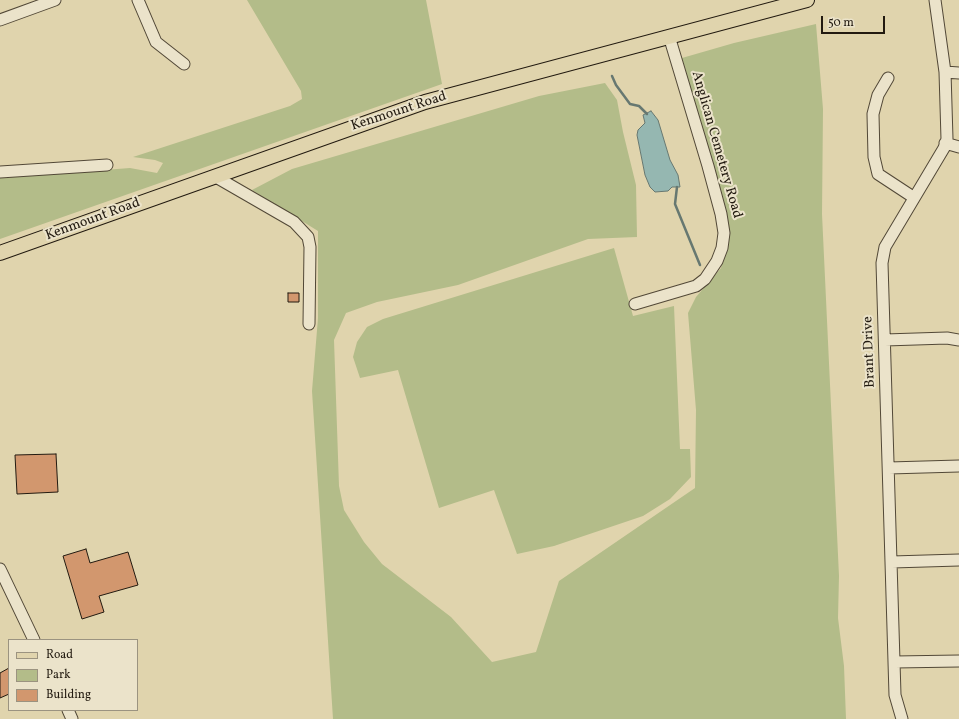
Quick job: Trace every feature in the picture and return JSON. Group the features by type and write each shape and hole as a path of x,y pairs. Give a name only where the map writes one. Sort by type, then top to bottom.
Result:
{"main road":[{"name":"Kenmount Road","path":"0,253 425,102 807,0"},
{"path":"0,264 10,256 15,248"}],"street":[{"path":"0,20 55,0"},
{"path":"138,0 156,42 184,64"},
{"name":"Brant Drive","path":"902,719 895,695 882,263 885,247 947,139 945,72 935,0"},
{"name":"Anglican Cemetery Road","path":"635,304 696,286 705,279 717,260 722,248 724,233 721,214 708,166 669,36"},
{"path":"945,72 959,73"},
{"path":"888,78 878,95 873,114 874,157 878,174 913,197"},
{"path":"945,143 959,147"},
{"path":"0,172 107,164"},
{"path":"216,177 294,222 308,237 310,247 309,324"},
{"path":"885,340 947,338 959,340"},
{"path":"889,468 959,466"},
{"path":"892,562 959,560"},
{"path":"0,569 34,639"},
{"path":"895,662 959,661"}],"green space":[{"path":"247,0 426,0 442,84 0,239 0,178 130,168 157,173 163,163 155,160 133,157 290,106 302,99 301,91"},
{"path":"816,24 823,109 822,214 839,576 838,618 844,666 846,719 333,719 312,391 318,318 318,231 252,190 292,169 539,96 605,83 617,100 636,185 637,237 588,239 458,285 377,302 346,313 334,340 339,486 344,510 364,542 382,564 451,617 492,662 536,652 559,581 695,488 696,410 688,313 696,297 721,268 727,229 720,192 682,58 734,43"},
{"path":"614,248 633,316 674,306 680,449 690,449 691,477 670,499 643,516 554,546 517,554 494,490 439,508 398,370 360,378 353,357 357,342 367,327 383,319"}],"water":[{"path":"651,111 658,120 670,160 678,175 680,187 672,187 668,191 655,192 650,187 645,175 637,135 638,130 645,123 643,115"}],"building":[{"path":"288,293 299,293 299,302 288,302"},
{"path":"56,454 58,492 17,494 15,455"},
{"path":"86,549 90,563 128,552 138,585 99,596 104,612 82,619 63,556"},
{"path":"8,669 8,694 0,698 0,673"}],"waterway":[{"path":"612,76 616,85 630,104 639,106 647,114"},
{"path":"677,187 675,204 700,265"}]}
